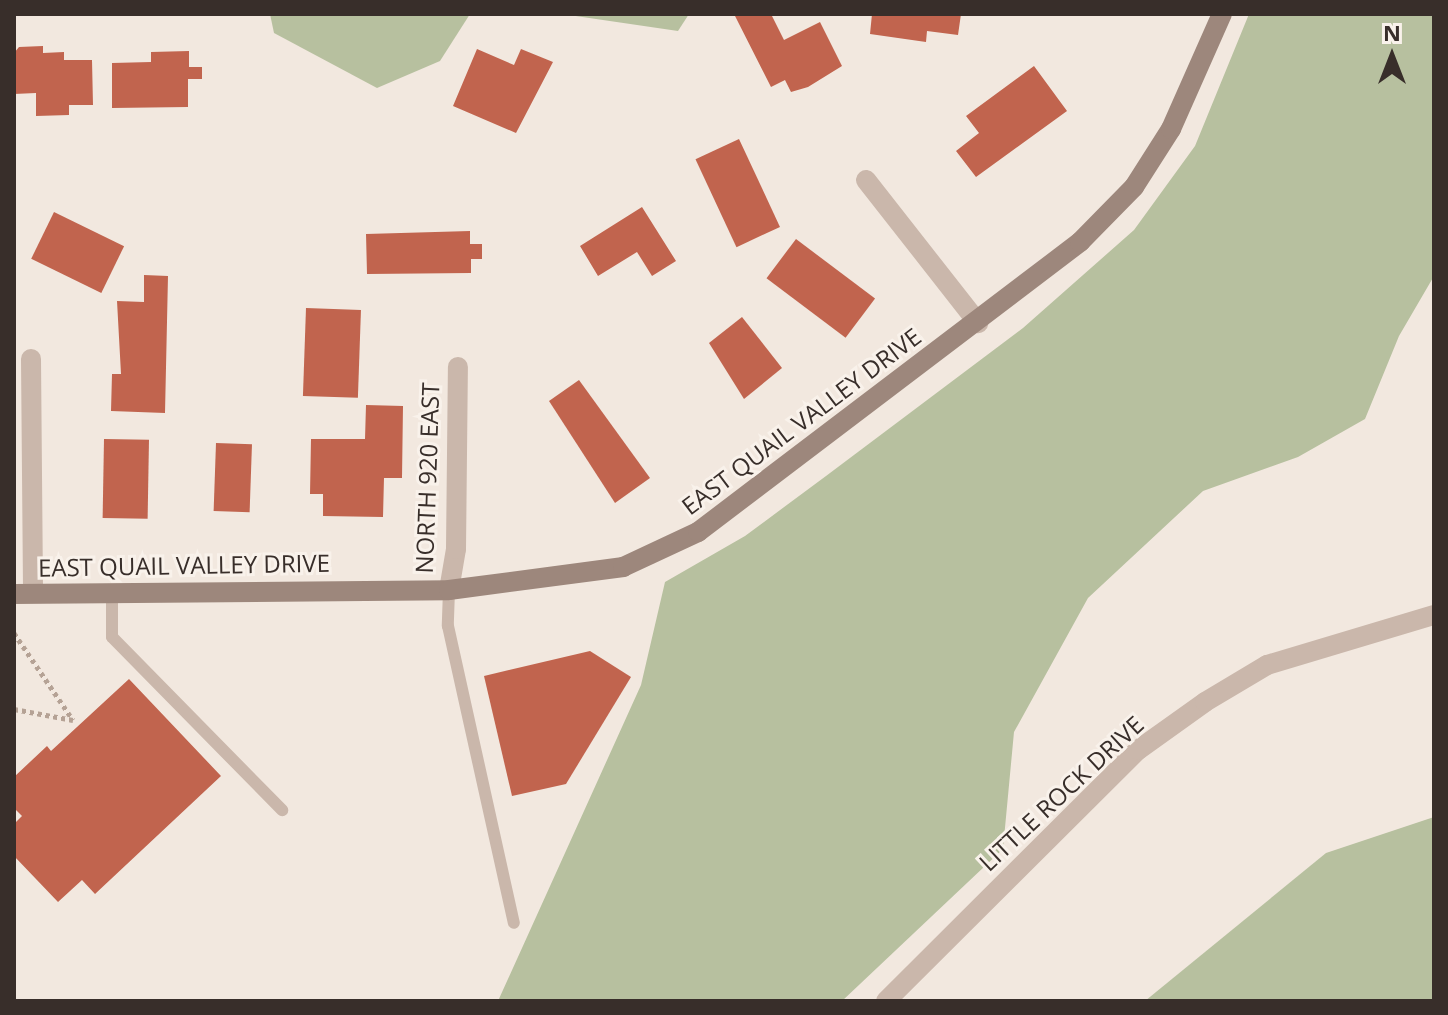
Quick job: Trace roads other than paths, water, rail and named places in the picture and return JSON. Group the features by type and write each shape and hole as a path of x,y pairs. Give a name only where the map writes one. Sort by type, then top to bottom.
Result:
{"street":[{"name":"EAST QUAIL VALLEY DRIVE","path":"24,594 449,590 623,567 698,532 978,323 1080,242 1134,187 1171,129 1222,14"},
{"path":"866,180 978,323"},
{"path":"24,594 31,359"},
{"name":"NORTH 920 EAST","path":"449,590 456,549 458,367"},
{"name":"LITTLE ROCK DRIVE","path":"886,1001 1138,750 1205,702 1267,665 1434,615"}],"lane":[{"path":"449,590 447,621 514,923"},
{"path":"112,592 112,637 282,810"}]}
